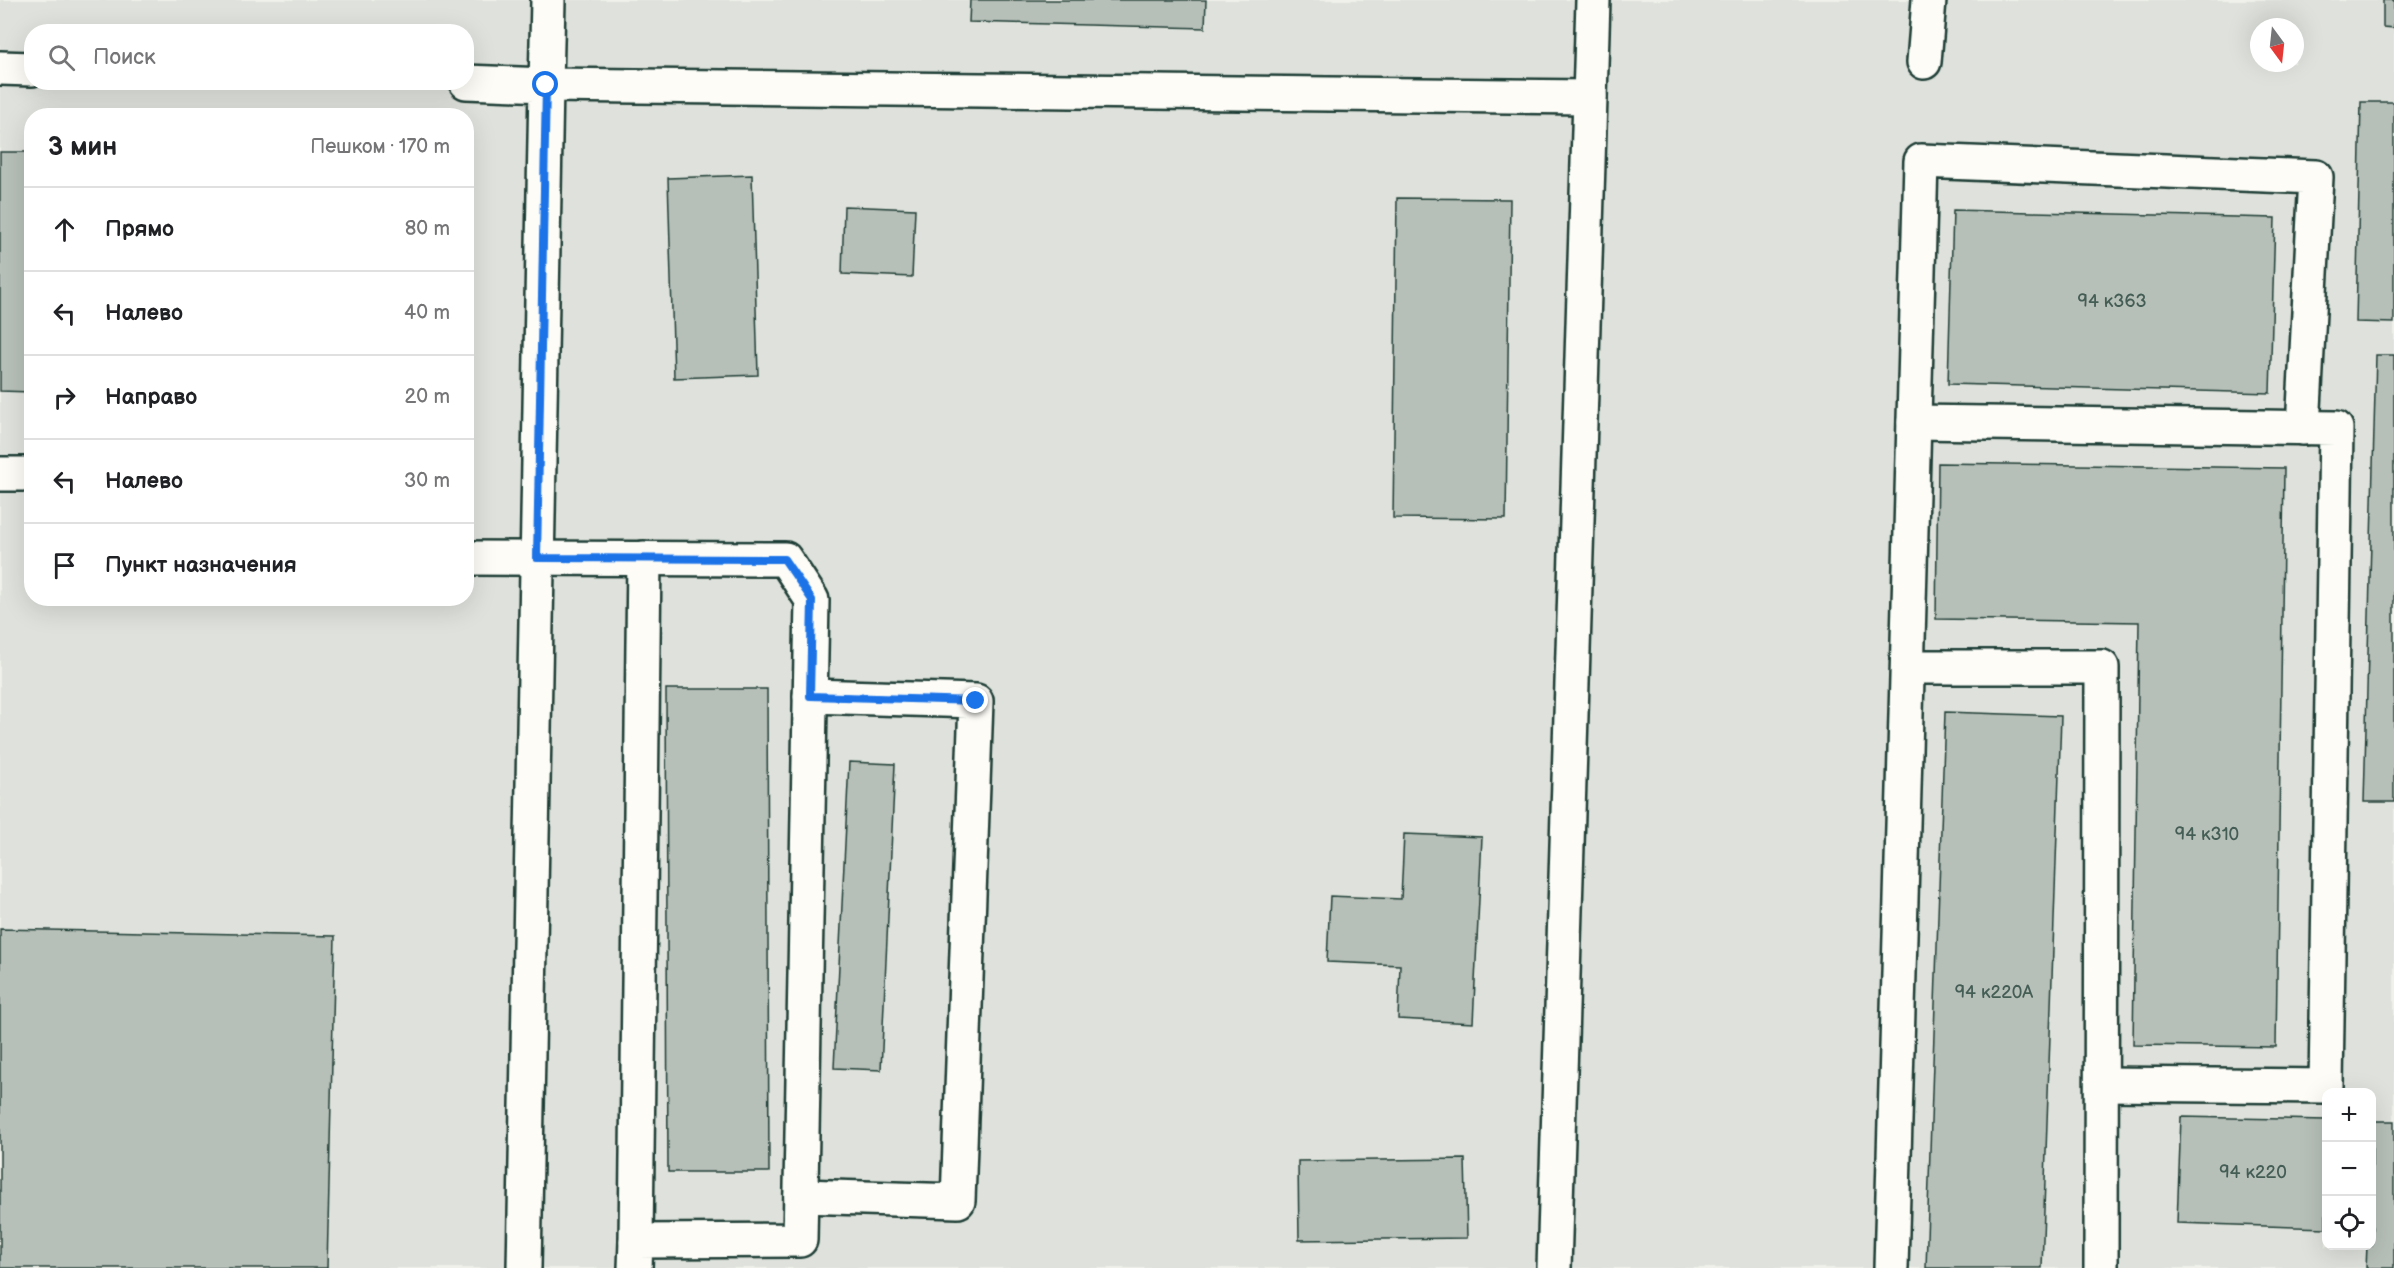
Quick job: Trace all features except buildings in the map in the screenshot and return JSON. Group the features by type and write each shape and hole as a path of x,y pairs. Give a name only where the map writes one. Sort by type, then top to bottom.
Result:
{"lane":[{"path":"524,1268 548,0"},
{"path":"1554,1268 1593,0"},
{"path":"1924,62 1929,0"},
{"path":"0,68 24,69"},
{"path":"474,82 1590,97"},
{"path":"1891,1268 1921,161 2316,177 2303,428"},
{"path":"1914,422 2336,428 2326,1086 2102,1084"},
{"path":"0,474 24,474"},
{"path":"474,558 644,558 784,559 812,600 800,1240 635,1255 644,558"},
{"path":"1908,667 2102,667 2102,1268"},
{"path":"801,1196 958,1201 976,701 810,696"}],"shaded area":[{"path":"0,0 2394,0 2394,1268 0,1268"}],"route":[{"path":"546,85 537,558 784,559 812,600 810,696 976,701"}]}
